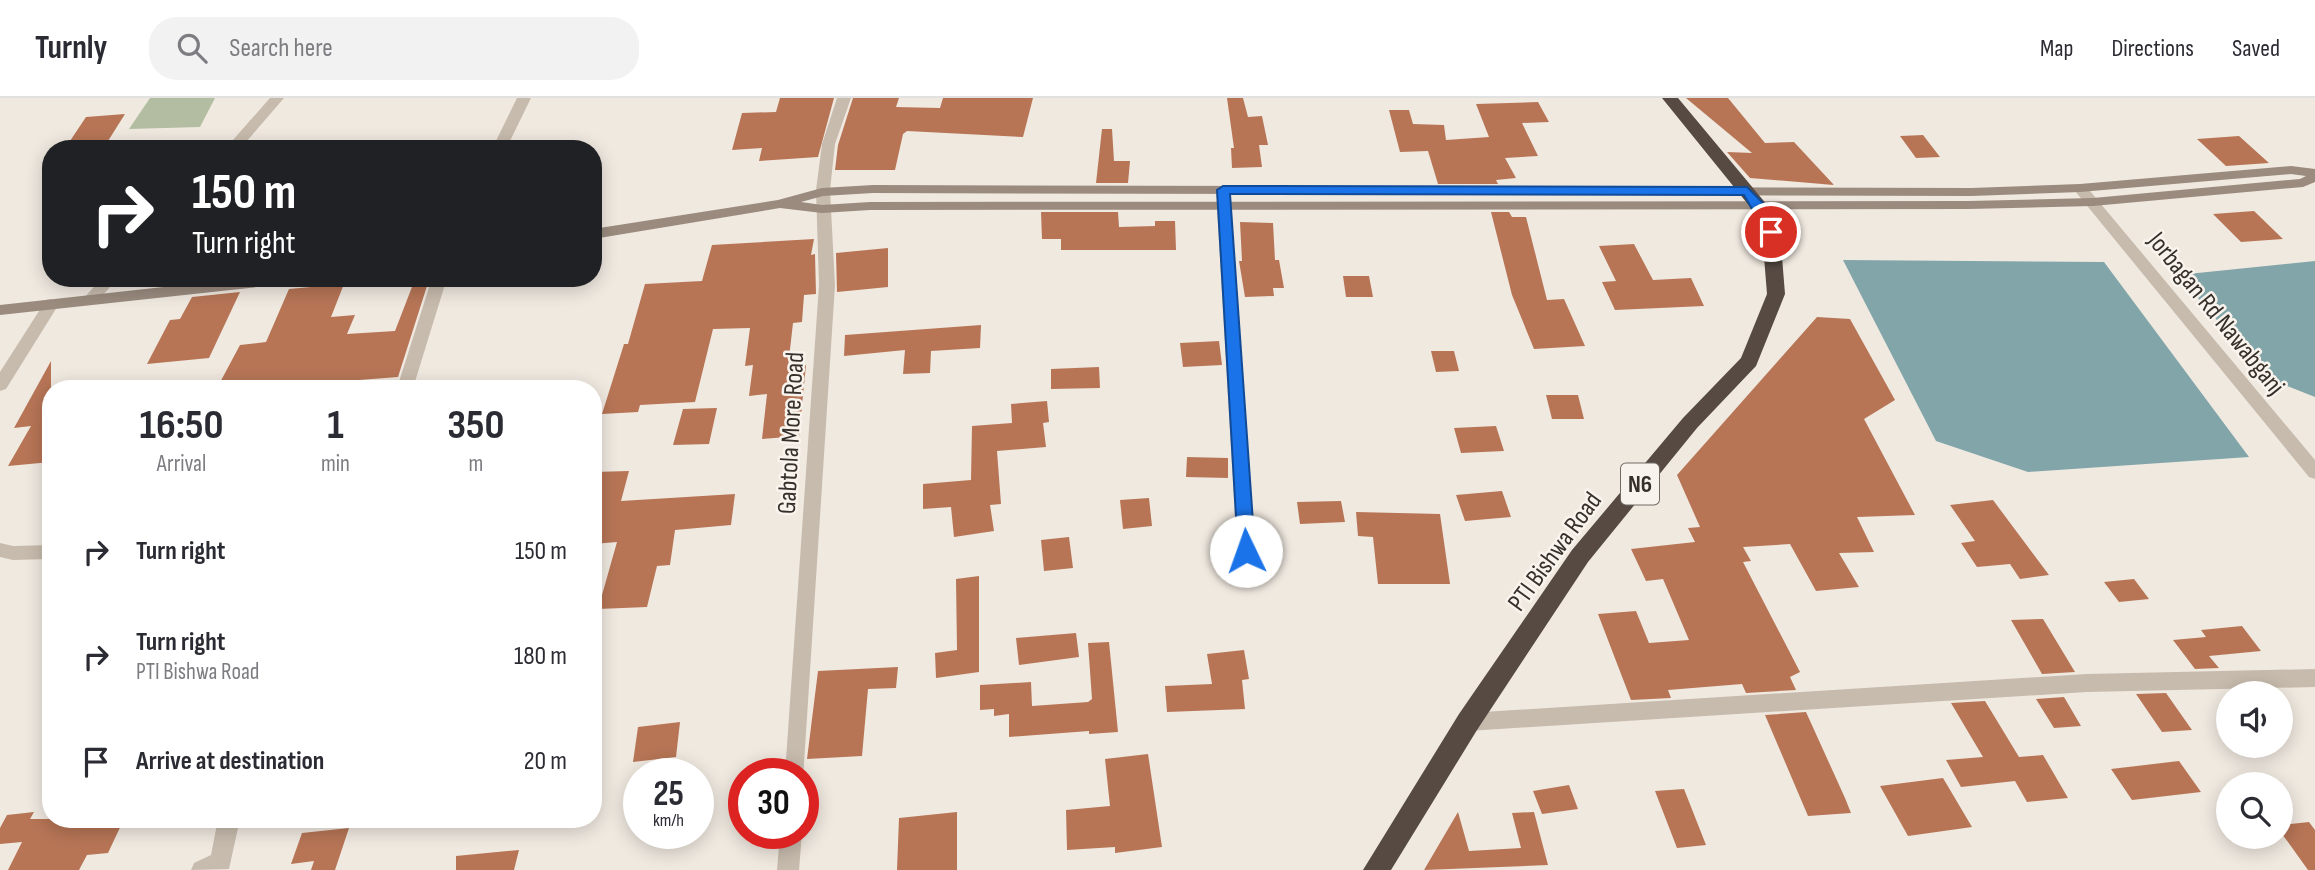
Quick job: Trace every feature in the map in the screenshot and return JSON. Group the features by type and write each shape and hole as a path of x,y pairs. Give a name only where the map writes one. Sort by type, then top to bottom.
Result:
{"highway":[{"name":"PTI Bishwa Road","path":"1376,870 1468,722 1580,556 1690,423 1749,361 1776,295 1771,232 1753,199 1670,98"}],"street":[{"path":"240,140 277,98"},
{"path":"503,140 524,98"},
{"name":"Gabtola More Road","path":"796,758 827,285 822,201 824,161 836,115 844,98"},
{"path":"1225,198 1406,207 2080,188 2291,170 2315,175"},
{"path":"602,233 779,204 822,201 870,206 1402,191 1753,199 2093,202 2303,183 2315,175"},
{"name":"Jorbagan Rd Nawabganj","path":"2080,188 2315,472"},
{"path":"1402,191 1406,207"},
{"path":"1225,198 1246,551"},
{"path":"90,300 102,287"},
{"path":"0,310 211,287"},
{"path":"408,380 437,287"},
{"path":"0,385 51,304"},
{"path":"0,550 13,553 42,552"},
{"path":"1468,722 2087,683 2315,678"},
{"path":"202,870 221,862 227,828"},
{"path":"788,870 789,849"}],"green space":[{"path":"150,98 215,98 200,127 129,129"}],"water":[{"path":"1843,260 2104,262 2249,457 2028,472 1936,441"},
{"path":"2315,261 2315,397 2267,378 2178,275"}],"building":[{"path":"780,98 834,98 818,157 759,161 762,148 732,150 742,113 776,112"},
{"path":"853,98 899,98 896,107 940,108 943,98 1033,98 1023,137 907,131 903,134 895,170 835,170 838,145"},
{"path":"1227,98 1243,98 1248,117 1262,116 1268,145 1259,145 1262,167 1232,168 1231,148 1234,148"},
{"path":"1686,98 1728,98 1765,143 1794,142 1834,185 1750,178 1727,152 1752,153"},
{"path":"1538,102 1549,122 1522,123 1538,156 1505,158 1516,178 1496,180 1498,184 1438,184 1428,151 1400,152 1389,110 1409,110 1413,124 1444,125 1446,140 1489,137 1476,104"},
{"path":"125,114 109,140 71,140 86,117"},
{"path":"1102,129 1112,129 1114,161 1130,161 1128,183 1096,183"},
{"path":"1923,135 1940,157 1916,158 1900,136"},
{"path":"2239,136 2269,163 2226,166 2197,139"},
{"path":"2254,211 2283,239 2241,242 2213,214"},
{"path":"1041,212 1118,212 1119,227 1155,226 1155,221 1175,221 1176,250 1061,250 1061,239 1042,239"},
{"path":"1491,212 1509,212 1512,217 1526,217 1547,300 1564,299 1585,346 1534,349 1512,295"},
{"path":"1240,222 1273,223 1275,260 1279,260 1284,288 1273,288 1274,296 1245,297 1239,261 1242,261"},
{"path":"814,239 811,255 815,254 816,294 804,295 802,322 793,323 788,367 806,365 799,436 762,439 767,394 749,396 753,365 745,366 750,328 713,329 695,402 640,405 638,412 602,414 624,344 628,344 645,284 702,281 712,245"},
{"path":"1634,244 1653,280 1691,278 1704,306 1615,310 1602,282 1616,281 1599,246"},
{"path":"888,248 888,287 837,292 836,253"},
{"path":"1343,276 1369,276 1373,297 1346,297"},
{"path":"343,287 331,317 355,315 347,334 395,331 412,287 427,287 398,377 359,380 221,380 240,345 266,342 289,289"},
{"path":"240,292 209,358 147,364 170,320 180,319 192,297"},
{"path":"1817,317 1850,319 1895,400 1864,419 1915,515 1857,517 1874,552 1839,553 1859,587 1816,591 1790,544 1743,547 1751,561 1743,562 1800,672 1790,677 1796,690 1746,693 1742,684 1668,690 1671,698 1631,700 1598,614 1636,611 1649,643 1689,640 1663,579 1646,581 1631,549 1695,542 1688,528 1700,527 1677,475"},
{"path":"981,325 980,348 931,351 930,373 903,374 905,350 844,356 845,335"},
{"path":"1219,341 1222,365 1183,367 1180,343"},
{"path":"1431,351 1454,351 1459,371 1436,372"},
{"path":"51,361 51,380 42,380 42,463 8,466 31,426 14,428"},
{"path":"1099,367 1100,388 1051,389 1051,369"},
{"path":"1546,395 1578,395 1584,419 1552,419"},
{"path":"1047,401 1049,422 1043,423 1046,447 997,451 1001,504 990,505 994,531 954,537 951,507 923,509 923,484 971,480 972,426 1012,423 1011,404"},
{"path":"717,408 709,444 673,445 683,409"},
{"path":"1496,426 1504,451 1461,453 1454,428"},
{"path":"1187,457 1228,458 1228,478 1186,477"},
{"path":"629,471 621,501 735,494 731,525 675,530 670,565 657,566 647,607 602,609 602,595 617,542 602,543 602,472"},
{"path":"1502,491 1511,517 1465,521 1456,495"},
{"path":"1149,498 1152,526 1123,529 1120,500"},
{"path":"1993,500 2049,575 2020,579 2010,564 1977,567 1961,543 1975,541 1950,505"},
{"path":"1341,501 1345,522 1300,524 1297,502"},
{"path":"1356,512 1440,514 1450,584 1378,584 1373,537 1358,536"},
{"path":"1069,537 1073,568 1044,571 1041,540"},
{"path":"979,576 979,672 936,678 935,653 957,650 956,579"},
{"path":"2134,579 2149,599 2119,602 2104,582"},
{"path":"2043,619 2075,672 2042,674 2011,620"},
{"path":"2242,626 2261,651 2209,656 2219,668 2195,669 2173,640 2206,637 2201,630"},
{"path":"1076,633 1079,657 1019,665 1016,638"},
{"path":"1109,642 1118,732 1089,734 1089,731 1009,737 1009,714 994,716 994,709 980,710 980,685 1031,682 1032,706 1088,702 1092,699 1088,643"},
{"path":"1244,650 1249,679 1242,680 1245,709 1167,712 1165,686 1212,684 1207,654"},
{"path":"898,667 896,688 868,689 862,756 807,758 818,671"},
{"path":"2166,693 2192,730 2162,732 2136,694"},
{"path":"2064,697 2081,726 2054,728 2036,699"},
{"path":"1985,701 2019,757 2043,755 2068,798 2027,802 2015,781 1961,787 1946,760 1983,757 1951,703"},
{"path":"1806,712 1851,813 1808,816 1765,715"},
{"path":"680,722 676,757 634,758 638,727"},
{"path":"1148,754 1162,847 1115,853 1115,847 1067,850 1066,810 1110,806 1105,759"},
{"path":"2179,761 2201,792 2132,800 2111,769"},
{"path":"1943,778 1972,827 1908,836 1880,786"},
{"path":"1569,785 1578,809 1542,814 1533,791"},
{"path":"1684,789 1706,845 1677,848 1655,791"},
{"path":"34,812 30,819 42,819 42,828 120,828 108,853 87,855 79,870 8,870 22,842 0,844 0,828 7,815"},
{"path":"957,812 957,870 897,870 899,818"},
{"path":"1458,812 1469,851 1521,848 1512,813 1534,812 1548,865 1424,870"},
{"path":"2309,822 2315,830 2315,870 2308,870 2293,849 2293,824"},
{"path":"349,828 335,870 311,870 314,861 291,864 302,833"},
{"path":"519,850 514,870 456,870 456,856"}],"route":[{"path":"1246,551 1227,206 1223,190 1747,191 1759,206 1771,232"}]}
